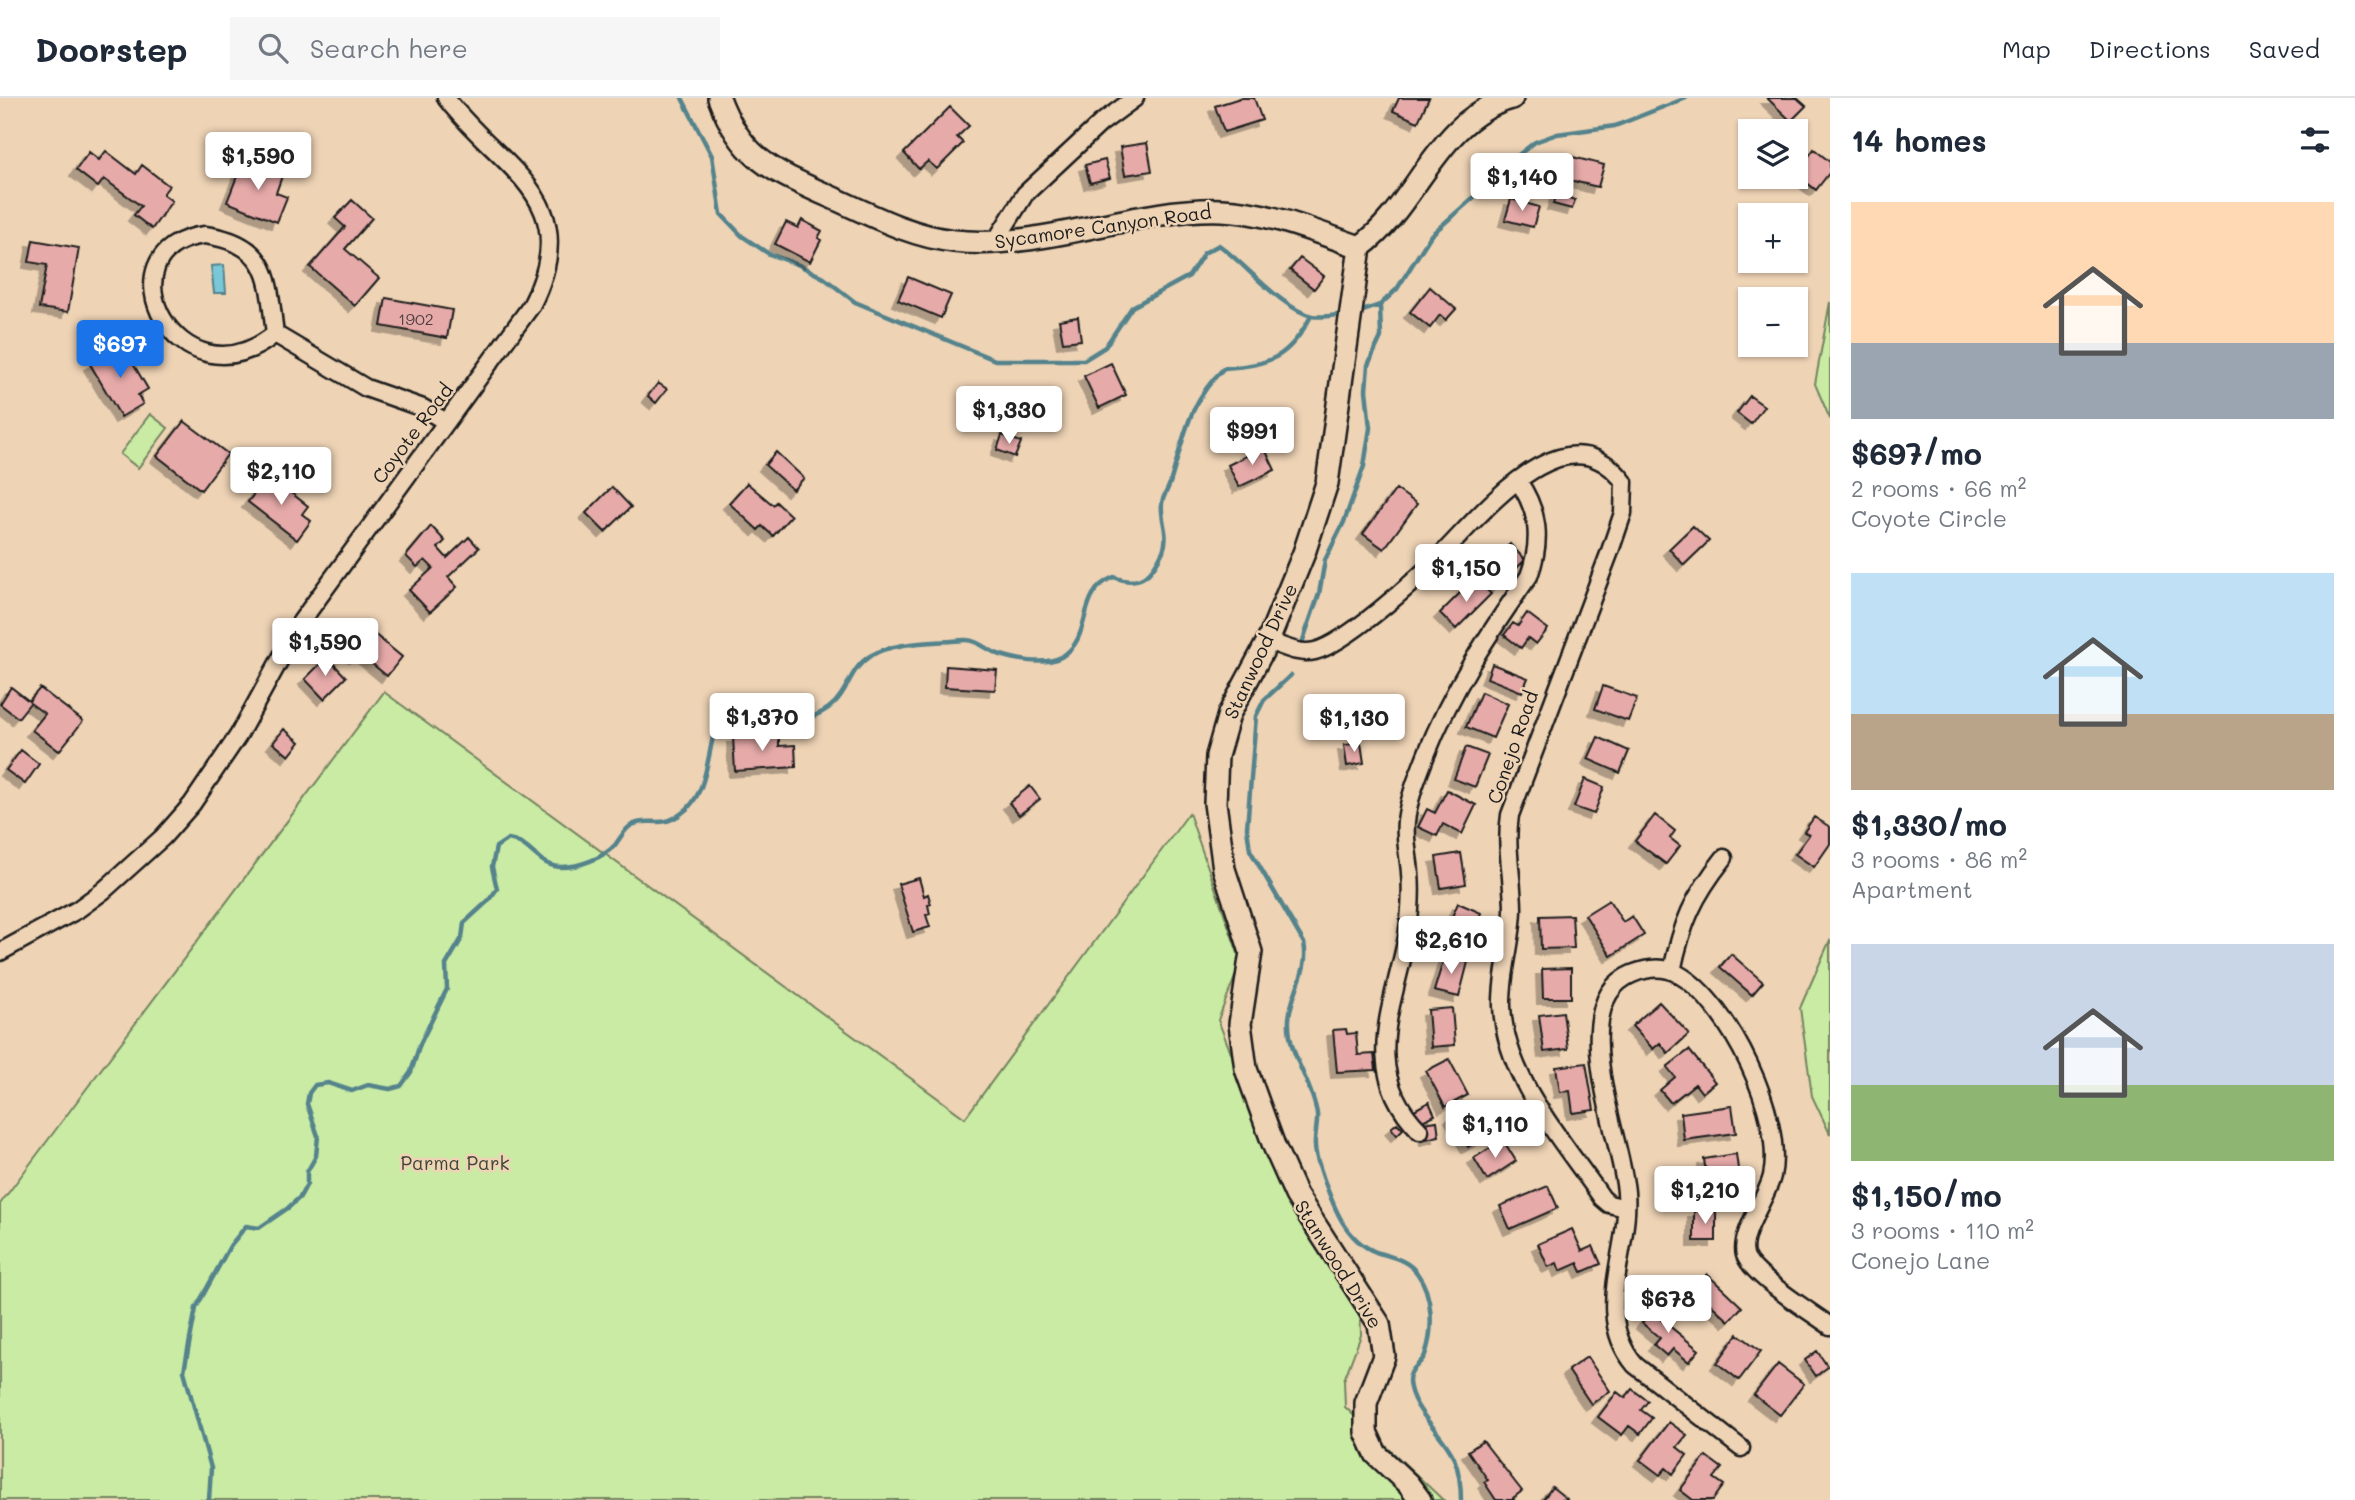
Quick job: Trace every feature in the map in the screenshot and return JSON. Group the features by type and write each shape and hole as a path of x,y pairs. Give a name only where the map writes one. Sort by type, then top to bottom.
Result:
{"main road":[{"name":"Sycamore Canyon Road","path":"719,98 732,130 746,148 785,175 915,232 951,241 995,242 1164,214 1214,210 1268,217 1360,247"},
{"path":"1360,247 1379,231 1431,161 1462,125 1487,108 1512,98"},
{"name":"Stanwood Drive","path":"1360,247 1327,483 1308,540 1268,641 1229,714 1215,779 1220,849 1251,952 1240,1017 1242,1051 1258,1107 1292,1187 1313,1226 1369,1307 1382,1332 1384,1356 1365,1412 1369,1444 1420,1500"}],"street":[{"name":"Coyote Road","path":"0,952 77,909 103,891 163,837 192,804 238,736 300,623 526,315 542,281 548,251 544,216 529,183 446,98"},
{"path":"995,242 1026,194 1101,123 1135,98"},
{"path":"194,237 225,239 245,249 258,261 268,280 273,300 275,334 254,348 231,355 206,353 183,342 167,328 153,297 153,278 161,259 175,244 194,237"},
{"path":"275,334 359,384 423,408 446,422"},
{"name":"Conejo Road","path":"1268,641 1301,652 1327,646 1396,594 1439,557 1497,496 1547,462 1576,457 1604,463 1614,470 1625,486 1623,513 1609,554 1510,815 1507,851 1513,908 1503,1006 1505,1032 1524,1081 1602,1198 1609,1204 1626,1208"},
{"path":"1420,1131 1399,1107 1385,1070 1391,998 1406,938 1410,906 1406,822 1414,785 1443,712 1467,668 1529,576 1535,559 1538,532 1535,514 1518,481"},
{"path":"1672,971 1687,913 1699,889 1724,858"},
{"path":"1741,1448 1634,1365 1618,1339 1612,1308 1626,1208 1624,1175 1600,1065 1603,1009 1609,994 1627,976 1643,969 1672,971 1690,981 1735,1033 1759,1087 1774,1155 1773,1174 1745,1237 1745,1255 1756,1270 1830,1326"}],"green space":[{"path":"1830,302 1830,419 1815,384"},
{"path":"150,414 168,428 138,468 120,454"},
{"name":"Parma Park","path":"384,692 965,1118 1189,813 1241,962 1218,1020 1270,1152 1360,1305 1361,1335 1344,1380 1345,1407 1443,1500 0,1500 0,1204"},
{"path":"1830,940 1830,1134 1812,1096 1800,1008"}],"water":[{"path":"224,265 226,293 214,293 211,266"}],"building":[{"path":"1240,98 1254,98 1262,120 1224,132 1215,106"},
{"path":"1399,98 1429,98 1418,122 1393,111"},
{"path":"1767,98 1797,98 1806,106 1793,119 1789,119"},
{"path":"950,107 969,126 957,137 963,143 937,169 928,161 919,169 904,153"},
{"path":"1147,143 1152,171 1125,175 1120,147"},
{"path":"1814,149 1830,162 1830,172 1816,190 1808,184 1808,157"},
{"path":"106,151 136,174 142,165 169,186 163,194 172,201 152,229 134,215 141,206 104,179 98,187 76,170 89,152 99,160"},
{"path":"1561,154 1604,165 1598,187 1556,177"},
{"path":"1105,160 1110,178 1090,183 1085,165"},
{"path":"243,161 282,176 276,193 287,197 277,222 227,202"},
{"path":"1556,194 1575,200 1572,209 1553,204"},
{"path":"1511,199 1539,207 1533,227 1505,220"},
{"path":"352,200 372,218 345,249 379,278 355,306 310,267 345,227 335,218"},
{"path":"802,220 822,231 818,238 821,240 810,262 775,244 786,222 798,228"},
{"path":"33,240 79,248 68,312 39,308 47,265 29,262"},
{"path":"1300,258 1324,276 1314,289 1290,270"},
{"path":"908,277 951,295 941,318 898,300"},
{"path":"1430,287 1456,309 1446,320 1440,315 1430,328 1410,312"},
{"path":"386,298 452,310 447,338 381,326"},
{"path":"1078,317 1081,340 1063,342 1059,320"},
{"path":"122,345 148,389 138,395 143,404 121,417 90,364"},
{"path":"1111,363 1126,395 1099,408 1084,376"},
{"path":"658,383 667,389 656,403 648,396"},
{"path":"1750,396 1764,406 1751,424 1737,413"},
{"path":"184,421 228,454 201,490 157,456"},
{"path":"1002,435 1021,442 1015,457 997,450"},
{"path":"1264,447 1275,470 1239,487 1228,465"},
{"path":"776,452 804,478 793,490 765,465"},
{"path":"268,475 308,506 302,514 311,521 297,540 248,502"},
{"path":"747,483 773,505 776,502 791,516 773,536 762,526 758,530 729,503"},
{"path":"612,487 631,507 605,532 586,513"},
{"path":"1396,489 1417,504 1384,549 1363,534"},
{"path":"431,526 445,541 438,548 447,558 469,537 479,548 448,577 457,587 430,612 409,590 433,568 425,560 417,567 406,556"},
{"path":"1693,526 1709,541 1684,565 1669,549"},
{"path":"1510,544 1525,560 1495,589 1479,573"},
{"path":"1475,578 1491,594 1456,629 1440,613"},
{"path":"1527,613 1548,629 1536,644 1528,638 1521,648 1504,635 1513,623 1518,626"},
{"path":"367,628 402,657 387,676 359,653 355,657 339,644 348,633 357,640"},
{"path":"327,657 346,677 324,699 305,679"},
{"path":"1492,664 1528,678 1522,692 1487,678"},
{"path":"946,666 997,670 995,690 945,687"},
{"path":"1603,686 1637,698 1628,721 1595,709"},
{"path":"11,687 29,701 40,688 83,721 59,751 32,730 45,714 30,703 18,718 0,704"},
{"path":"1481,692 1508,704 1493,738 1466,727"},
{"path":"284,729 300,742 289,756 273,743"},
{"path":"779,734 779,746 795,745 796,767 735,771 733,737"},
{"path":"1598,737 1629,751 1620,773 1588,759"},
{"path":"1361,743 1364,763 1347,766 1344,745"},
{"path":"1466,747 1488,755 1475,787 1454,779"},
{"path":"21,750 39,764 25,784 6,770"},
{"path":"1585,779 1604,787 1594,814 1574,807"},
{"path":"1030,786 1040,799 1019,815 1009,803"},
{"path":"1447,790 1476,805 1462,834 1443,824 1437,836 1418,827 1427,809 1435,813"},
{"path":"1655,815 1675,831 1670,838 1680,846 1666,864 1635,841"},
{"path":"1814,817 1830,827 1830,844 1814,867 1795,854 1809,835 1804,832"},
{"path":"1461,853 1466,884 1441,888 1436,857"},
{"path":"919,878 924,896 928,894 931,904 928,905 930,914 926,915 930,927 913,932 898,884"},
{"path":"1609,900 1623,922 1632,916 1644,935 1611,956 1585,915"},
{"path":"1458,903 1481,913 1467,945 1444,935"},
{"path":"1572,915 1574,948 1541,949 1540,916"},
{"path":"1731,954 1763,982 1752,995 1720,967"},
{"path":"1445,955 1468,962 1459,997 1434,991"},
{"path":"1571,968 1571,998 1543,998 1542,969"},
{"path":"1659,1002 1689,1034 1668,1053 1660,1043 1653,1049 1632,1026"},
{"path":"1452,1008 1455,1045 1431,1047 1428,1010"},
{"path":"1563,1012 1568,1049 1544,1052 1539,1015"},
{"path":"1346,1029 1347,1034 1356,1033 1358,1055 1374,1054 1376,1070 1337,1072 1333,1030"},
{"path":"1689,1050 1715,1082 1702,1093 1695,1084 1671,1103 1660,1090 1675,1077 1667,1067"},
{"path":"1449,1059 1468,1095 1445,1107 1426,1071"},
{"path":"1586,1063 1594,1110 1573,1113 1570,1091 1560,1092 1556,1067"},
{"path":"1429,1102 1435,1115 1420,1122 1414,1110"},
{"path":"1474,1103 1492,1134 1468,1147 1451,1116"},
{"path":"1732,1106 1736,1133 1684,1140 1681,1113"},
{"path":"1437,1121 1439,1136 1426,1139 1423,1123"},
{"path":"1397,1123 1403,1129 1397,1135 1391,1128"},
{"path":"1503,1140 1516,1161 1487,1180 1474,1158"},
{"path":"1736,1154 1739,1176 1707,1181 1704,1159"},
{"path":"1548,1186 1558,1208 1510,1229 1500,1206"},
{"path":"1694,1211 1716,1211 1716,1241 1694,1241"},
{"path":"1572,1229 1582,1251 1593,1246 1601,1264 1582,1272 1578,1263 1560,1271 1557,1263 1548,1267 1538,1244"},
{"path":"1707,1274 1742,1307 1729,1321 1707,1301 1703,1305 1690,1293"},
{"path":"1658,1303 1669,1311 1662,1320 1699,1350 1689,1362 1673,1349 1667,1356 1654,1345 1660,1338 1642,1323"},
{"path":"1738,1334 1761,1351 1739,1380 1717,1363"},
{"path":"1817,1351 1828,1367 1816,1376 1805,1360"},
{"path":"1587,1357 1610,1391 1591,1404 1568,1370"},
{"path":"1778,1364 1804,1384 1780,1415 1754,1395"},
{"path":"1632,1389 1648,1401 1641,1410 1652,1418 1640,1434 1629,1426 1622,1435 1598,1417 1617,1392 1625,1398"},
{"path":"1669,1422 1687,1435 1677,1447 1687,1455 1673,1474 1666,1468 1660,1475 1640,1460"},
{"path":"1483,1441 1522,1491 1514,1500 1496,1500 1484,1482 1488,1480 1468,1451"},
{"path":"1706,1456 1722,1468 1714,1478 1724,1485 1713,1500 1693,1500 1680,1490"},
{"path":"1552,1487 1567,1499 1543,1500"}],"waterway":[{"path":"682,98 712,156 721,214 742,236 769,254 824,278 855,302 995,360 1084,360 1105,347 1132,307 1189,276 1204,253 1219,245 1276,295 1300,312 1316,317 1345,314"},
{"path":"1302,643 1319,594 1325,560 1344,522 1364,466 1370,428 1366,390 1368,365 1381,337 1380,305 1397,289 1431,235 1474,197 1493,175 1535,142 1557,134 1615,126 1686,98"},
{"path":"1357,313 1380,305"},
{"path":"209,1500 211,1468 184,1371 196,1308 230,1246 246,1226 259,1228 288,1208 300,1197 307,1184 307,1172 316,1156 318,1136 307,1104 309,1093 315,1085 328,1083 352,1091 368,1085 390,1089 401,1086 411,1072 420,1044 447,989 446,965 462,938 464,923 497,889 492,867 496,847 508,839 516,841 546,863 562,867 597,858 610,850 632,825 667,821 682,813 692,803 705,776 714,731 726,707 738,706 788,719 808,718 832,705 861,663 880,651 903,645 968,640 998,654 1021,660 1038,662 1061,657 1078,638 1089,604 1102,584 1114,577 1138,580 1150,572 1159,559 1166,539 1163,500 1189,421 1212,381 1224,368 1254,365 1276,357 1295,341 1311,316"},
{"path":"1291,675 1264,700 1256,716 1247,828 1250,850 1304,943 1304,963 1290,1009 1289,1032 1317,1114 1315,1150 1319,1165 1336,1210 1348,1230 1365,1246 1408,1265 1417,1273 1426,1291 1430,1335 1425,1355 1413,1370 1409,1381 1415,1401 1454,1458 1461,1500"}]}
